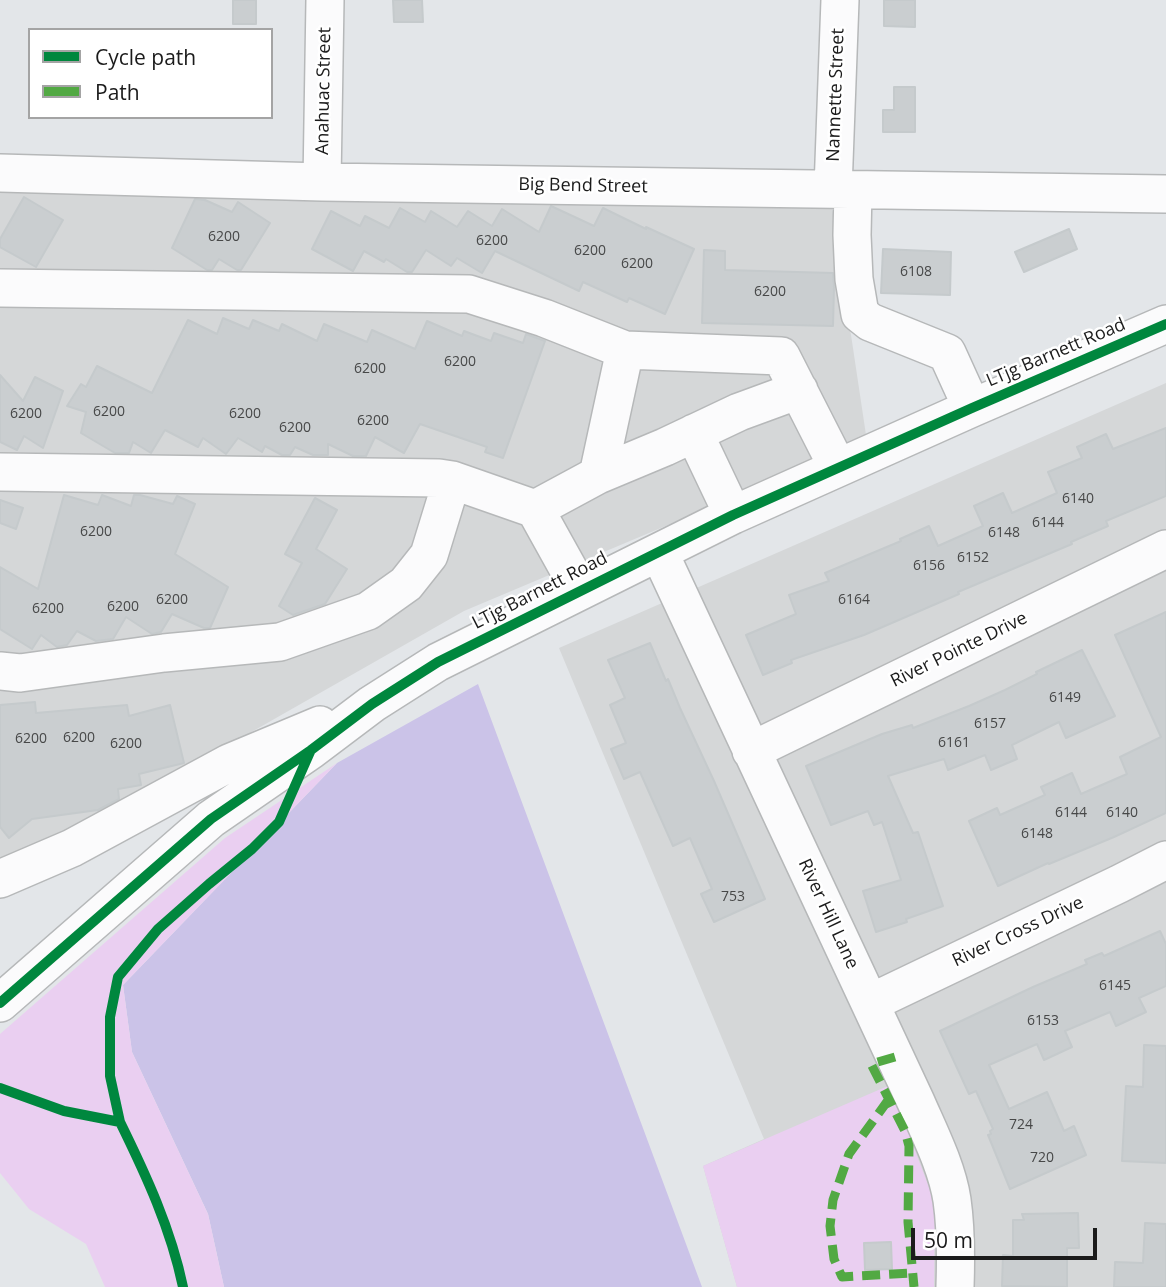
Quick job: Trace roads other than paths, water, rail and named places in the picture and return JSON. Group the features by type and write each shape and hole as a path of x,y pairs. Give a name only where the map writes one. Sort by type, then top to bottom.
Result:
{"street":[{"name":"Anahuac Street","path":"322,182 325,0"},
{"name":"Nannette Street","path":"840,0 843,189 852,235 854,279 860,314 870,322 947,353 972,408"},
{"name":"Big Bend Street","path":"0,173 322,182 1166,194"},
{"path":"0,288 469,294 544,318 625,351 781,356 838,468"},
{"name":"LTjg Barnett Road","path":"0,1003 211,819 373,704 438,662 733,515 1166,324"},
{"path":"598,475 625,351"},
{"path":"535,509 598,475 738,412 799,390"},
{"path":"694,433 733,515"},
{"path":"0,472 452,480 535,509 580,590"},
{"path":"0,671 20,673 164,653 280,642 368,611 406,584 429,555 452,480"},
{"name":"River Pointe Drive","path":"751,751 1166,549"},
{"name":"River Hill Lane","path":"659,552 938,1152 951,1198 956,1257 955,1287"},
{"path":"0,878 72,848 229,763 373,704"},
{"name":"River Cross Drive","path":"870,1003 1166,860"}]}
